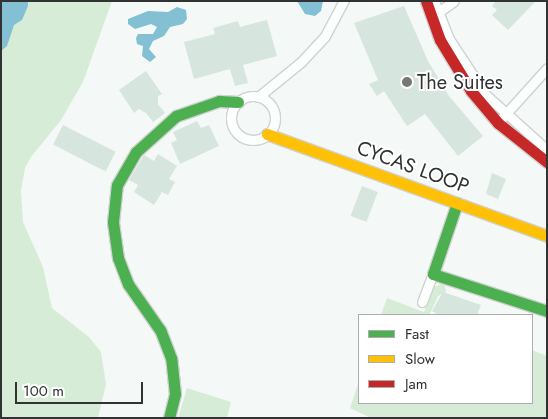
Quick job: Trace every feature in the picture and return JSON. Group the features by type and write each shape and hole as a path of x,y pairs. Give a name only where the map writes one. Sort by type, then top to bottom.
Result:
{"street":[{"path":"169,418 175,394 171,358 160,330 128,284 118,258 114,222 117,185 136,152 176,116 219,101 238,102 258,97 315,47 332,27 344,1"},
{"path":"426,1 462,78 501,119 547,162"},
{"path":"434,1 434,16"},
{"path":"434,16 454,1"},
{"path":"501,119 547,68"},
{"path":"258,97 269,104 275,116 267,134"},
{"name":"CYCAS LOOP","path":"238,102 231,119 235,131 251,140 267,134 547,236"},
{"path":"501,119 547,150"},
{"path":"422,302 457,203"},
{"path":"432,274 547,311"}],"green space":[{"path":"1,1 112,1 83,82 61,120 31,157 25,168 21,191 23,222 43,267 52,308 89,337 101,352 106,384 98,418 1,418"},
{"path":"444,283 446,292 438,296 430,314 381,314 387,298 424,312 434,287"},
{"path":"533,350 547,356 547,418 371,418 350,408 358,384 358,404 533,404"},
{"path":"187,388 231,402 227,418 178,418"}],"water":[{"path":"1,1 28,1 28,6 22,20 14,25 7,46 1,51"},
{"path":"297,1 323,1 321,11 315,16 305,14"},
{"path":"177,7 186,10 187,19 183,24 170,27 164,36 153,41 149,49 156,57 150,62 142,56 143,46 137,44 136,38 138,34 153,34 157,27 151,24 135,29 128,24 128,19 148,11 168,12"}],"building":[{"path":"496,1 536,1 508,30 492,15 497,10 492,6"},
{"name":"The Suites","path":"404,6 428,61 449,96 483,136 458,156 425,114 407,126 384,91 377,96 369,84 378,80 354,23"},
{"path":"267,20 277,56 243,65 248,83 235,86 230,69 194,79 184,42 215,34 213,28 238,21 240,27"},
{"path":"146,71 162,94 158,96 158,104 165,113 153,122 146,113 139,109 134,113 119,90"},
{"path":"197,121 201,128 209,125 219,146 180,164 171,143 177,140 173,132"},
{"path":"63,125 116,152 106,171 53,145"},
{"path":"158,154 177,166 169,179 175,182 168,195 162,192 154,205 134,192 138,185 129,180 144,155 154,161"},
{"path":"492,173 506,179 498,199 486,194"},
{"path":"362,186 378,192 366,222 351,216"},
{"path":"443,292 481,305 477,314 437,314 432,311"}],"traffic: fast":[{"path":"169,418 175,394 171,358 160,330 128,284 118,258 113,222 117,185 136,152 176,116 219,101 238,102"},
{"path":"457,203 433,274 547,311"}],"traffic: slow":[{"path":"267,134 547,236"}],"traffic: jam":[{"path":"426,1 440,40 471,91 498,123 547,162"}],"place":[{"name":"The Suites","path":"407,82"}]}
